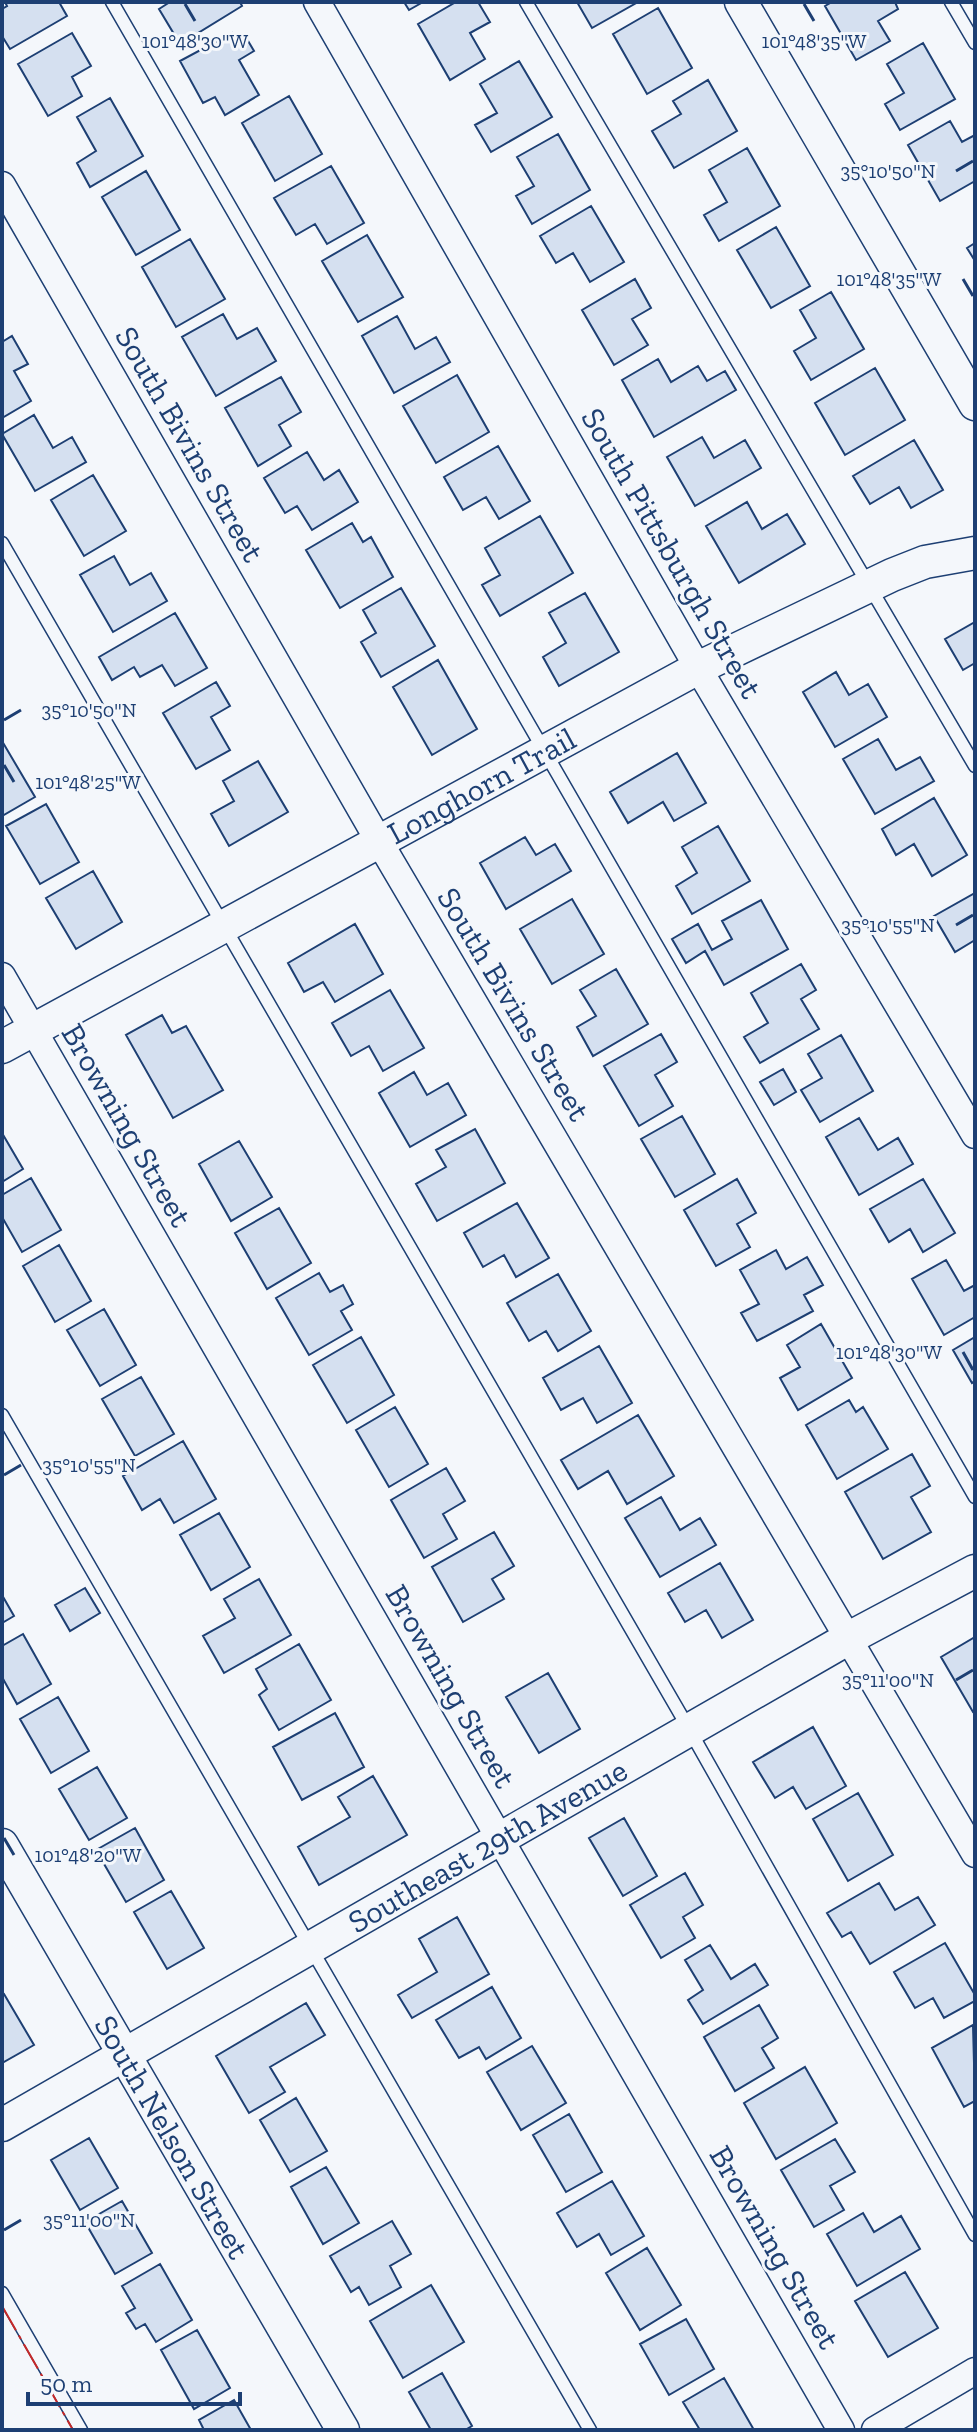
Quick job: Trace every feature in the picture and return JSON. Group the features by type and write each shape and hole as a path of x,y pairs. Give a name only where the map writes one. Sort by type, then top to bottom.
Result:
{"street":[{"name":"South Pittsburgh Street","path":"317,2 698,668 975,1135"},
{"path":"741,2 975,404"},
{"name":"South Bivins Street","path":"2,185 380,843 975,1854"},
{"name":"Longhorn Trail","path":"2,1047 698,668 925,562 975,553"},
{"name":"Browning Street","path":"2,976 841,2430"},
{"name":"Southeast 29th Avenue","path":"2,2125 499,1837 849,1638 975,1571"},
{"name":"South Nelson Street","path":"2,1845 343,2430"},
{"path":"875,2430 975,2371"}],"lane":[{"path":"112,2 975,1497"},
{"path":"526,2 975,766"},
{"path":"951,2 975,43"},
{"path":"2,543 222,928 689,1729 975,2235"},
{"path":"2,1415 590,2430"},
{"path":"2,2293 81,2430"}],"building":[{"path":"5,2 59,2 67,16 10,49 2,36"},
{"path":"170,2 240,2 242,6 180,44 159,9"},
{"path":"404,2 423,2 409,10"},
{"path":"456,2 478,2 490,22 470,33 485,59 450,80 418,24"},
{"path":"577,2 638,2 592,28"},
{"path":"832,2 895,2 898,9 878,21 890,41 856,60 825,6"},
{"path":"658,8 692,68 647,94 613,34"},
{"path":"72,33 91,66 72,77 82,96 48,116 18,64"},
{"path":"232,33 235,39 244,34 254,51 239,60 259,95 225,115 215,97 203,103 180,61"},
{"path":"923,43 955,99 900,130 885,104 904,93 887,64"},
{"path":"519,61 552,117 491,152 475,125 497,113 480,84"},
{"path":"708,80 737,131 674,168 652,131 681,114 673,101"},
{"path":"289,96 322,154 275,181 242,123"},
{"path":"110,98 143,156 90,187 77,163 96,151 77,117"},
{"path":"950,121 962,142 975,135 975,181 940,201 908,145"},
{"path":"558,134 590,190 532,224 516,196 534,186 517,157"},
{"path":"747,148 780,206 719,241 704,215 727,202 709,170"},
{"path":"331,166 364,223 327,244 315,224 296,235 274,198"},
{"path":"146,171 180,230 136,255 102,197"},
{"path":"591,206 624,262 590,282 573,253 556,263 540,236"},
{"path":"776,227 810,286 771,308 737,250"},
{"path":"367,235 403,297 358,322 322,261"},
{"path":"190,239 225,299 176,327 142,267"},
{"path":"975,243 975,261 967,248"},
{"path":"635,279 651,308 632,319 648,345 614,365 582,310"},
{"path":"831,292 864,349 811,380 794,351 816,338 800,310"},
{"path":"223,314 237,339 257,328 276,361 216,396 182,337"},
{"path":"397,316 415,349 436,337 450,362 394,393 362,336"},
{"path":"12,336 28,364 14,371 31,401 2,418 2,342"},
{"path":"658,359 671,382 698,366 707,381 725,371 736,390 654,437 622,380"},
{"path":"875,368 905,420 845,455 815,403"},
{"path":"457,375 489,432 436,463 403,406"},
{"path":"281,377 301,412 279,425 291,446 258,466 225,408"},
{"path":"34,415 53,448 72,437 86,462 35,491 2,434"},
{"path":"702,437 714,458 745,440 761,468 695,506 667,457"},
{"path":"914,440 943,490 911,508 899,487 870,504 853,476"},
{"path":"498,446 530,501 499,519 486,497 463,510 444,477"},
{"path":"307,452 324,480 339,470 358,502 312,530 297,506 285,513 264,478"},
{"path":"93,475 126,531 84,556 51,500"},
{"path":"747,502 762,529 787,514 805,544 739,583 706,526"},
{"path":"540,516 573,573 500,616 482,585 500,575 485,548"},
{"path":"352,523 363,542 371,537 393,577 340,608 306,550"},
{"path":"114,556 130,585 151,573 167,601 113,632 80,575"},
{"path":"401,588 435,646 381,677 361,642 376,633 363,610"},
{"path":"585,593 619,652 559,686 543,657 566,643 549,613"},
{"path":"175,613 207,668 175,686 162,665 140,677 134,667 112,680 99,657"},
{"path":"975,622 975,663 963,670 945,639"},
{"path":"438,660 477,729 432,755 393,687"},
{"path":"836,672 849,695 868,684 887,717 835,747 803,692"},
{"path":"216,682 230,706 211,717 230,750 196,769 163,713"},
{"path":"878,739 896,770 920,757 934,781 875,814 843,759"},
{"path":"2,741 35,797 2,816"},
{"path":"677,753 706,803 674,821 663,802 628,823 610,792"},
{"path":"258,761 288,812 229,846 211,814 234,801 223,781"},
{"path":"934,798 967,855 932,876 914,844 896,855 882,829"},
{"path":"46,804 79,862 40,884 6,826"},
{"path":"718,826 750,881 692,914 676,886 697,873 682,847"},
{"path":"525,837 536,855 555,844 571,871 506,909 480,863"},
{"path":"93,871 122,922 76,949 46,898"},
{"path":"975,893 975,940 955,952 934,916"},
{"path":"572,899 604,954 552,984 520,929"},
{"path":"761,900 788,949 724,985 705,951 686,963 672,939 698,924 712,950 732,939 722,921"},
{"path":"355,924 383,974 335,1002 323,982 304,992 288,963"},
{"path":"801,964 816,990 801,999 819,1029 760,1063 744,1037 768,1023 751,993"},
{"path":"616,969 648,1024 593,1056 577,1027 596,1016 580,990"},
{"path":"390,990 424,1048 383,1071 369,1046 351,1056 332,1023"},
{"path":"162,1015 172,1033 186,1026 223,1090 173,1118 126,1035"},
{"path":"661,1034 677,1062 655,1075 673,1106 639,1126 604,1066"},
{"path":"841,1035 873,1091 820,1122 801,1090 822,1078 808,1054"},
{"path":"783,1069 796,1092 774,1105 760,1082"},
{"path":"414,1072 427,1095 448,1083 466,1115 410,1147 379,1093"},
{"path":"682,1116 715,1174 675,1197 641,1139"},
{"path":"859,1118 878,1150 898,1138 913,1164 859,1195 826,1137"},
{"path":"475,1129 505,1183 437,1221 416,1184 446,1167 436,1150"},
{"path":"2,1133 23,1169 2,1182"},
{"path":"239,1141 272,1197 231,1221 199,1164"},
{"path":"31,1178 61,1230 22,1252 2,1217 2,1195"},
{"path":"737,1179 756,1213 737,1224 750,1247 716,1266 684,1210"},
{"path":"923,1179 955,1233 923,1252 910,1229 889,1242 870,1209"},
{"path":"517,1203 549,1258 516,1277 504,1255 483,1267 464,1233"},
{"path":"279,1208 311,1263 267,1289 235,1233"},
{"path":"59,1245 91,1301 55,1322 23,1266"},
{"path":"776,1250 786,1269 807,1257 823,1285 804,1295 813,1311 757,1341 741,1313 759,1304 740,1270"},
{"path":"946,1260 964,1291 975,1285 975,1317 944,1335 912,1279"},
{"path":"319,1273 330,1292 343,1285 353,1304 341,1311 352,1330 309,1355 276,1298"},
{"path":"558,1274 591,1331 558,1351 546,1331 529,1341 507,1303"},
{"path":"104,1309 136,1365 100,1386 67,1330"},
{"path":"821,1324 852,1378 798,1410 780,1378 800,1367 787,1345"},
{"path":"361,1337 394,1395 347,1423 313,1365"},
{"path":"975,1337 975,1381 972,1383 953,1350"},
{"path":"599,1346 632,1403 597,1423 583,1398 561,1410 543,1378"},
{"path":"141,1377 174,1434 135,1456 102,1399"},
{"path":"849,1400 856,1412 863,1407 888,1449 837,1479 806,1425"},
{"path":"395,1407 428,1464 389,1487 356,1430"},
{"path":"638,1415 674,1476 627,1504 608,1471 578,1489 561,1460"},
{"path":"183,1441 216,1499 174,1523 160,1499 142,1510 123,1476"},
{"path":"912,1454 930,1486 911,1497 931,1532 883,1559 845,1492"},
{"path":"446,1468 465,1501 443,1514 457,1539 424,1558 391,1500"},
{"path":"661,1497 680,1530 700,1518 716,1545 660,1577 625,1518"},
{"path":"219,1513 250,1567 211,1590 180,1535"},
{"path":"494,1532 514,1566 492,1579 504,1599 463,1622 432,1567"},
{"path":"720,1563 753,1620 722,1638 706,1610 685,1622 668,1593"},
{"path":"259,1579 291,1635 224,1673 203,1636 235,1618 224,1599"},
{"path":"85,1588 100,1613 70,1631 55,1605"},
{"path":"2,1595 14,1616 2,1623"},
{"path":"23,1634 51,1684 17,1704 2,1677 2,1646"},
{"path":"975,1637 975,1711 973,1712 941,1657"},
{"path":"299,1644 331,1700 279,1730 259,1695 267,1689 256,1669"},
{"path":"548,1673 580,1729 539,1753 506,1697"},
{"path":"58,1697 89,1751 51,1773 20,1719"},
{"path":"335,1713 364,1767 302,1800 273,1747"},
{"path":"813,1727 846,1786 806,1809 793,1787 775,1798 753,1762"},
{"path":"97,1767 127,1818 89,1840 59,1789"},
{"path":"373,1776 407,1835 319,1885 298,1847 350,1817 338,1797"},
{"path":"858,1793 893,1855 848,1881 813,1819"},
{"path":"624,1818 657,1876 623,1896 589,1838"},
{"path":"135,1828 164,1880 126,1902 96,1850"},
{"path":"685,1873 703,1905 683,1917 695,1938 661,1958 630,1905"},
{"path":"879,1883 895,1910 918,1897 935,1925 870,1964 851,1932 842,1937 827,1913"},
{"path":"171,1891 204,1948 167,1969 134,1912"},
{"path":"457,1917 489,1974 412,2018 398,1995 437,1972 419,1939"},
{"path":"945,1943 975,1995 975,2001 944,2018 933,1998 915,2008 894,1972"},
{"path":"710,1945 731,1979 755,1964 768,1985 703,2024 688,2000 703,1990 685,1960"},
{"path":"492,1987 521,2038 486,2059 479,2047 459,2058 436,2020"},
{"path":"2,1995 34,2045 2,2063"},
{"path":"306,2003 325,2035 270,2067 285,2092 249,2113 216,2056"},
{"path":"759,2005 778,2038 762,2048 774,2068 735,2091 704,2037"},
{"path":"973,2025 975,2101 964,2107 932,2048"},
{"path":"532,2046 566,2103 521,2130 487,2072"},
{"path":"805,2067 837,2123 776,2159 744,2103"},
{"path":"296,2098 327,2151 290,2172 260,2120"},
{"path":"569,2114 602,2172 566,2192 533,2135"},
{"path":"89,2138 118,2188 80,2210 51,2160"},
{"path":"835,2139 855,2172 830,2186 844,2210 814,2227 781,2170"},
{"path":"326,2167 359,2223 323,2244 291,2187"},
{"path":"612,2181 644,2236 611,2255 599,2234 577,2247 557,2213"},
{"path":"122,2201 152,2253 115,2274 85,2222"},
{"path":"863,2213 874,2232 901,2216 920,2249 857,2286 827,2234"},
{"path":"392,2221 411,2254 390,2266 401,2287 369,2305 359,2287 351,2292 330,2256"},
{"path":"647,2248 681,2305 640,2330 606,2273"},
{"path":"160,2264 192,2320 156,2342 145,2324 136,2329 126,2313 135,2308 122,2286"},
{"path":"905,2272 938,2328 888,2357 855,2301"},
{"path":"431,2285 464,2342 403,2378 370,2321"},
{"path":"686,2319 714,2369 669,2395 640,2344"},
{"path":"197,2330 230,2388 194,2409 161,2350"},
{"path":"442,2373 472,2426 465,2430 431,2430 409,2392"},
{"path":"724,2378 754,2430 700,2430 683,2402"},
{"path":"234,2400 251,2430 204,2430 199,2420"}],"power":[{"path":"2,2306 73,2430"}]}
